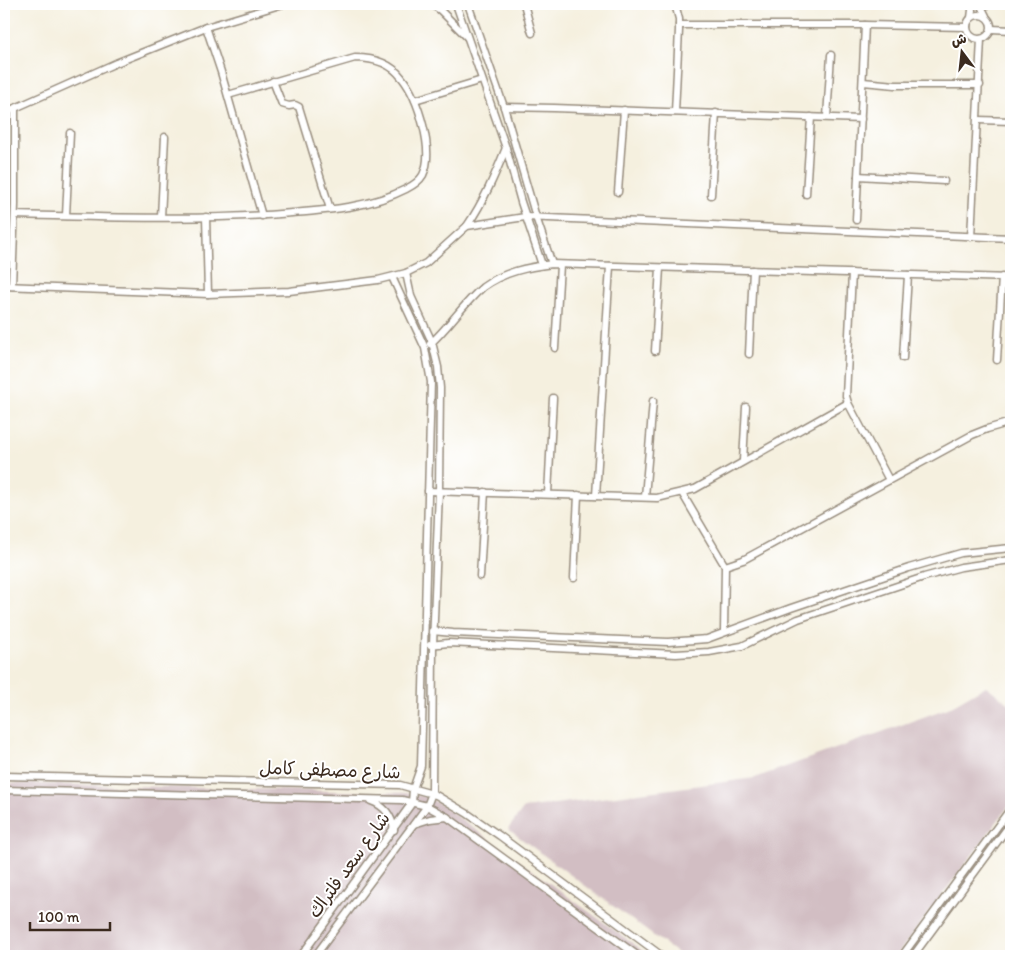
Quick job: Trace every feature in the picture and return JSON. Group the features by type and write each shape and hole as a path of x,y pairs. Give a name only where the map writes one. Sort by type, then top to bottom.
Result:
{"street":[{"path":"4,113 116,63 206,27 283,4"},
{"path":"431,4 440,10 468,39"},
{"path":"456,4 506,148 542,265"},
{"path":"468,4 504,108 536,218 552,264"},
{"path":"524,4 532,34"},
{"path":"675,4 679,25 675,112"},
{"path":"971,4 972,18"},
{"path":"967,27 971,36 981,39 990,34 992,28 980,4"},
{"path":"967,27 976,15 986,16"},
{"path":"679,25 967,27"},
{"path":"856,220 865,25"},
{"path":"206,27 262,216"},
{"path":"992,28 1011,30"},
{"path":"971,237 981,39"},
{"path":"827,117 831,55"},
{"path":"15,215 262,216 365,204 406,190 420,180 424,173 426,136 415,100 402,78 389,66 373,59 355,58 228,96"},
{"path":"415,100 482,80"},
{"path":"273,81 282,104 299,107 330,209"},
{"path":"862,82 895,85 980,84"},
{"path":"12,286 15,215 15,108"},
{"path":"504,108 624,110 861,119"},
{"path":"618,192 624,110"},
{"path":"711,196 716,114"},
{"path":"806,194 811,117"},
{"path":"978,120 1011,121"},
{"path":"66,216 70,133"},
{"path":"161,217 165,137"},
{"path":"4,286 208,294 290,291 392,277 406,273 426,263 467,226 490,187 506,148"},
{"path":"858,176 944,181"},
{"path":"206,217 208,294"},
{"path":"467,226 526,217 1011,238"},
{"path":"425,348 482,288 497,278 529,267 542,265 1011,278"},
{"path":"555,348 560,265"},
{"path":"596,496 610,266"},
{"path":"655,351 660,268"},
{"path":"749,354 753,270"},
{"path":"406,273 409,291 432,342 438,367 440,388 439,491 433,645 432,793"},
{"path":"852,273 846,389 848,403 889,480"},
{"path":"903,358 908,275"},
{"name":"شارع سعد فلتراك","path":"301,956 412,803 413,789 421,766 431,382 425,348 392,277"},
{"path":"997,360 1002,277"},
{"path":"548,494 553,398"},
{"path":"646,497 653,402"},
{"path":"428,491 657,498 682,493 695,489 848,403"},
{"path":"744,461 746,407"},
{"path":"725,566 743,560 972,436 987,429 1011,422"},
{"path":"480,576 485,492"},
{"path":"682,493 725,566 724,631"},
{"path":"574,578 578,495"},
{"path":"424,630 454,634 668,642 707,638 952,555 986,549 1011,548"},
{"path":"424,644 448,643 676,654 709,652 742,646 798,619 924,577 961,567 1011,560"},
{"path":"422,746 432,746"},
{"name":"شارع مصطفى كامل","path":"4,776 400,785 432,793 500,836 662,956"},
{"name":"شارع مصطفى كامل","path":"4,790 402,800 427,806 447,817 638,956"},
{"name":"شارع سعد فلتراك","path":"316,956 427,806 432,793"},
{"path":"368,800 381,805 386,810 393,823 394,830"},
{"path":"902,956 1011,808"},
{"path":"413,825 430,819 447,817"},
{"path":"913,956 1011,823"},
{"path":"371,860 381,868"},
{"path":"362,874 371,881"}],"shaded area":[{"path":"986,686 1011,705 1011,803 896,956 681,956 508,829 524,808 755,778 948,708"},
{"path":"4,783 406,793 427,797 443,806 650,956 4,956"}]}
